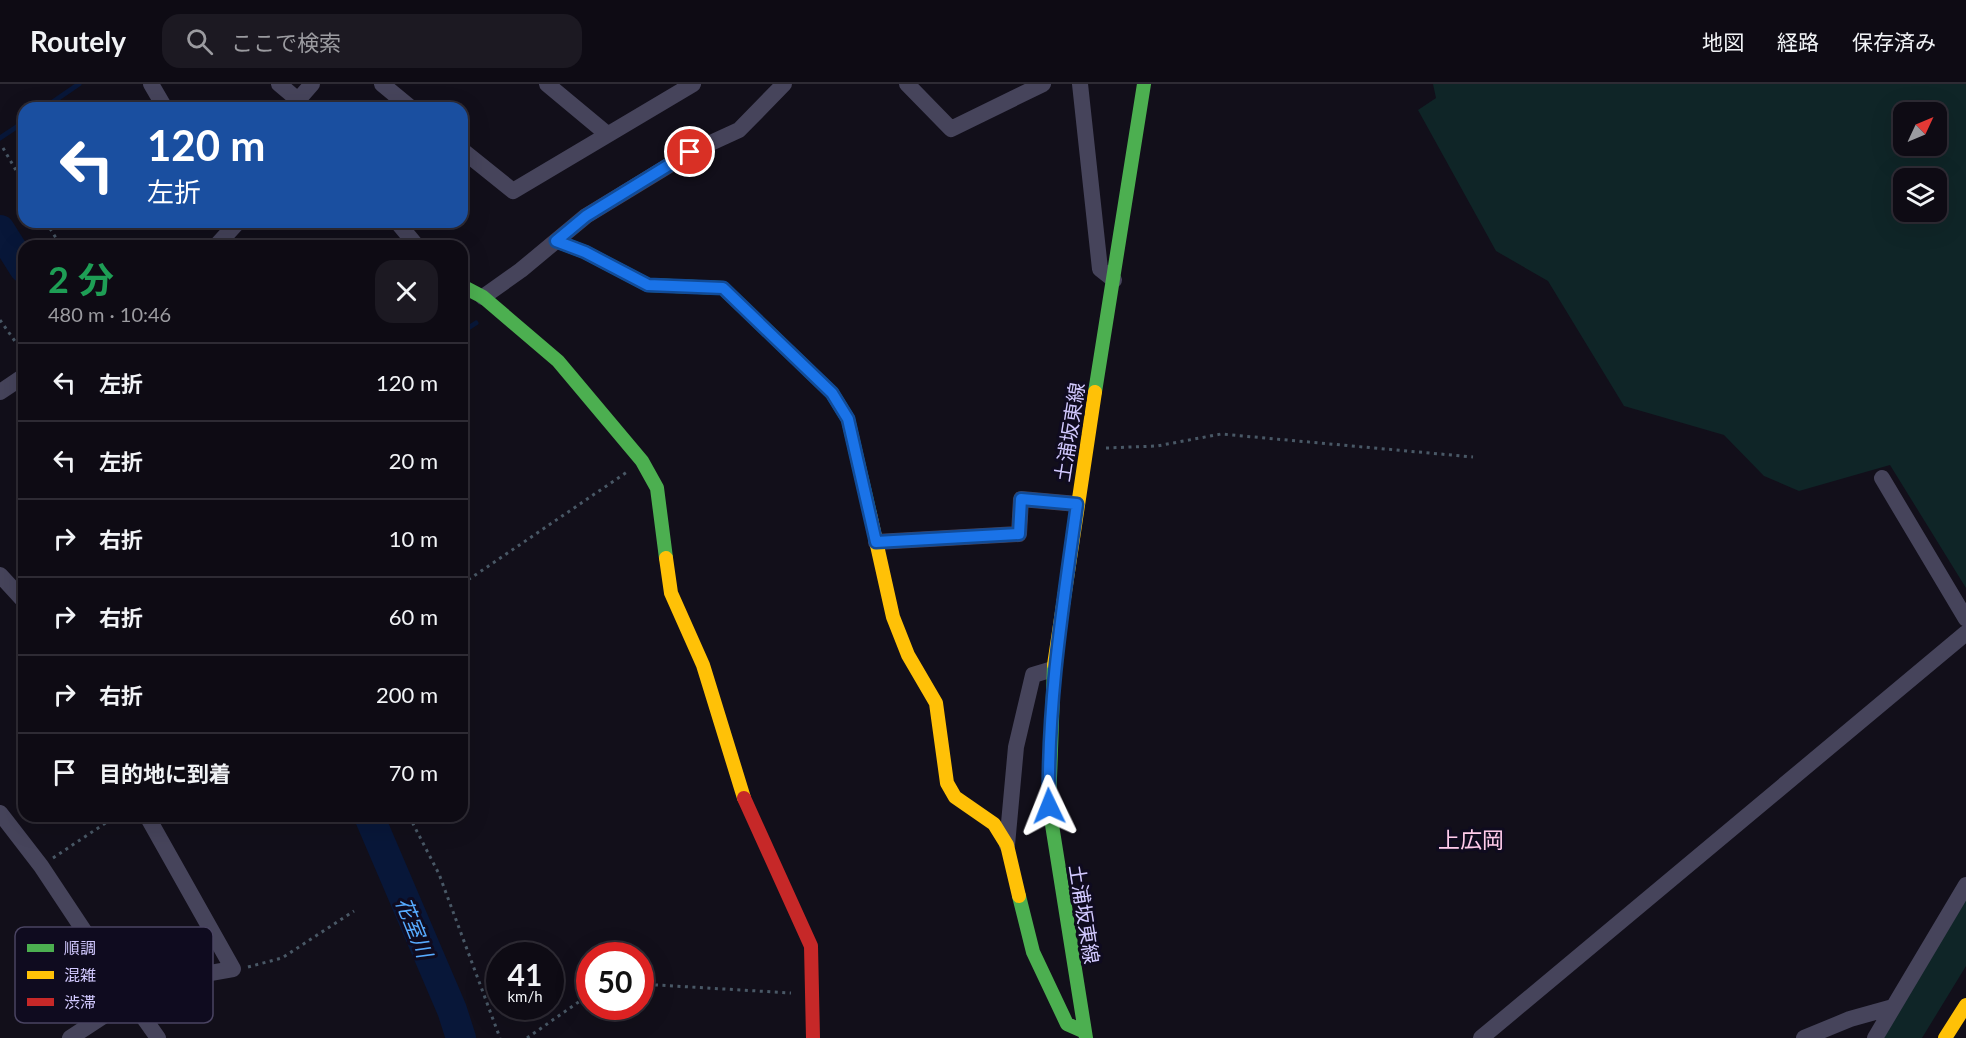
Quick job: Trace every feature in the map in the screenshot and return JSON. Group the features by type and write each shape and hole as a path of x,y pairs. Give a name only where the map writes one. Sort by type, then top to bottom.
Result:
{"main road":[{"name":"土浦坂東線","path":"1086,1035 1049,806 1048,763 1053,669 1144,84"},
{"path":"556,241 585,252 648,285 723,288 832,393 844,409 899,635 936,703 947,783 955,796 994,824 1007,845 1033,952 1067,1024 1086,1035"},
{"path":"468,289 483,297 558,361 642,462 657,488 671,593 703,665 748,809 811,946 810,994 813,1038"},
{"path":"1945,1038 1966,1005"}],"street":[{"path":"151,84 162,102"},
{"path":"279,84 298,100 312,84"},
{"path":"382,84 404,102"},
{"path":"547,84 607,134"},
{"path":"468,155 513,191 693,84"},
{"path":"483,297 586,216 690,152 739,130 784,84"},
{"path":"907,84 951,129 1043,84"},
{"path":"1080,84 1100,269 1114,279"},
{"path":"222,240 232,228"},
{"path":"402,228 412,240"},
{"path":"0,392 18,380"},
{"path":"1882,478 1966,619"},
{"path":"876,542 1019,534 1021,499 1077,504"},
{"path":"0,575 18,594"},
{"path":"1481,1038 1966,633"},
{"path":"1007,845 1016,747 1033,675 1053,669"},
{"path":"0,813 41,866 82,927"},
{"path":"150,822 209,927"},
{"path":"1875,1038 1966,885"},
{"path":"213,933 233,969 213,973"},
{"path":"1804,1038 1850,1018 1893,1007"},
{"path":"70,1038 92,1023"},
{"path":"148,1023 159,1038"}],"path":[{"path":"3,148 18,174"},
{"path":"0,320 18,346"},
{"path":"1086,449 1157,446 1221,434 1473,457"},
{"path":"468,580 642,462"},
{"path":"41,866 107,822"},
{"path":"412,822 439,874 500,1038"},
{"path":"233,969 282,958 354,911"},
{"path":"654,985 810,994"},
{"path":"527,1038 576,1004"}],"green space":[{"path":"1433,84 1966,84 1966,588 1890,465 1799,491 1764,476 1724,435 1624,406 1548,281 1496,251 1418,110 1436,98"},
{"path":"1966,900 1966,966 1922,1038 1883,1038"}],"waterway":[{"path":"53,102 79,84"},
{"path":"0,138 18,126"},
{"name":"花室川","path":"0,230 18,258"},
{"path":"468,328 476,323"},
{"name":"花室川","path":"372,822 452,1010 461,1038"}],"traffic: fast":[{"path":"1095,392 1144,84"},
{"path":"556,241 585,252 648,285 723,288 832,393 848,419 870,514"},
{"path":"468,289 483,297 558,361 642,461 657,488 666,558"},
{"path":"1054,665 1049,806 1086,1038"},
{"path":"1019,896 1033,952 1067,1024 1085,1032"}],"traffic: slow":[{"path":"1054,665 1095,392"},
{"path":"870,514 893,617 908,655 936,703 947,783 955,797 994,824 1007,845 1019,896"},
{"path":"666,558 671,593 703,665 744,798"},
{"path":"1945,1038 1966,1005"}],"traffic: jam":[{"path":"744,798 811,946 813,1038"}],"district":[{"name":"上広岡","path":"1471,839"}],"route":[{"path":"690,152 586,216 556,241 585,252 648,285 679,284 723,288 832,393 844,409 876,542 1019,534 1021,499 1077,504 1053,669 1048,763 1049,806"}]}
